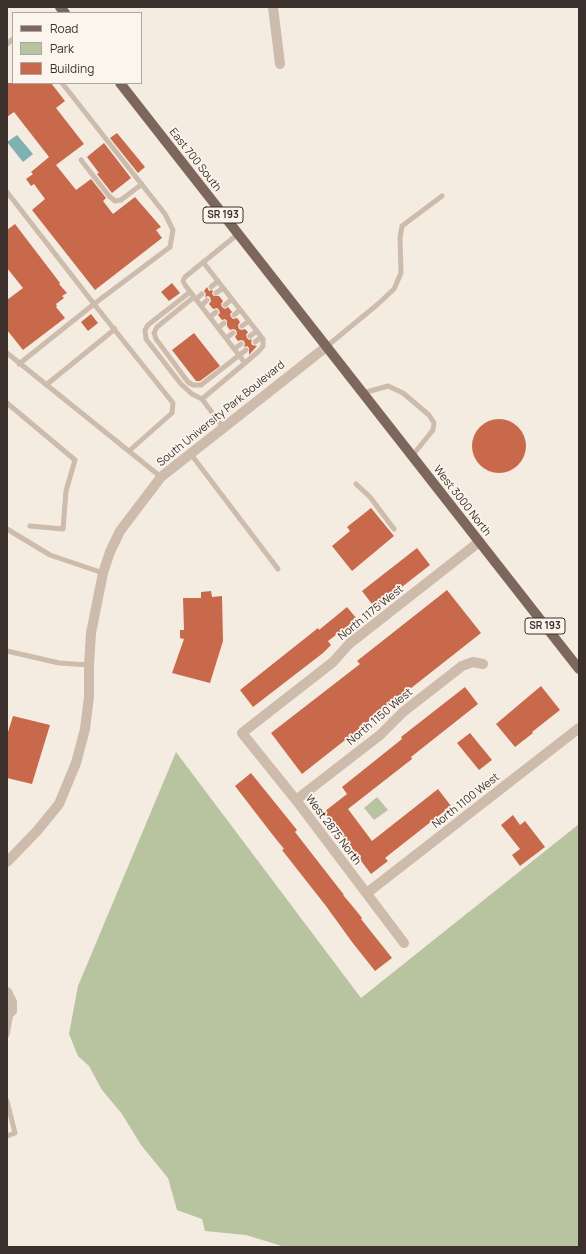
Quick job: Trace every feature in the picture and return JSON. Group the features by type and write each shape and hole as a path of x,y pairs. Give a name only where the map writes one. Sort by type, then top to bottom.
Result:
{"main road":[{"name":"East 700 South","path":"121,84 326,347"},
{"name":"West 3000 North","path":"326,347 579,669"}],"street":[{"path":"273,7 280,64"},
{"name":"South University Park Boulevard","path":"7,862 37,831 59,804 76,763 85,729 90,697 89,665 91,633 103,573 110,552 120,531 161,477 326,347"},
{"name":"North 1175 West","path":"242,733 333,662 349,644 479,542"},
{"name":"North 1150 West","path":"296,800 380,735 403,712 462,666 473,662 483,664"},
{"name":"North 1100 West","path":"367,893 579,728"},
{"name":"West 2875 North","path":"242,733 296,800 404,943"},
{"path":"7,992 12,1002 9,1013"}],"lane":[{"path":"18,364 170,247 173,230 165,214 63,84"},
{"path":"81,160 109,196 115,200 121,200 142,184"},
{"path":"7,192 173,403 172,413 129,451"},
{"path":"326,347 394,289 401,273 400,238 402,226 442,196"},
{"path":"238,234 184,277 183,281 184,285 245,363"},
{"path":"202,399 259,352 263,346 263,339 203,262"},
{"path":"211,286 218,281"},
{"path":"216,293 223,288"},
{"path":"190,292 148,325 145,330 146,339 181,384 192,394 202,399 223,427"},
{"path":"202,294 157,327 154,332 156,339 188,382 193,385 201,384 246,350"},
{"path":"225,305 232,299"},
{"path":"201,306 208,300"},
{"path":"234,315 240,310"},
{"path":"210,317 216,312"},
{"path":"242,326 249,321"},
{"path":"218,328 224,323"},
{"path":"46,385 114,329"},
{"path":"250,336 256,331"},
{"path":"226,338 233,333"},
{"path":"255,342 261,337"},
{"path":"234,349 241,344"},
{"path":"7,353 18,364 161,477"},
{"path":"362,393 388,386 404,393 429,415 434,423 433,430 412,456"},
{"path":"7,402 75,460 66,491 63,529 30,526"},
{"path":"190,453 278,569"},
{"path":"356,484 370,497 394,529"},
{"path":"7,529 50,555 103,573"},
{"path":"7,651 59,663 89,665"},
{"path":"7,1035 9,1013"},
{"path":"7,1101 15,1133 7,1136"}],"green space":[{"path":"176,752 361,998 579,824 579,1247 285,1247 246,1235 205,1231 202,1219 177,1210 168,1178 141,1145 122,1114 102,1090 89,1066 78,1056 69,1034 78,986"},
{"path":"377,797 388,810 374,820 364,808"}],"water":[{"path":"17,135 33,154 23,162 7,142"}],"building":[{"path":"7,83 52,84 65,101 56,108 84,144 56,165 76,190 91,179 106,198 103,201 113,214 135,197 161,227 156,230 162,238 95,290 32,210 45,199 34,184 31,186 26,179 33,174 31,172 49,157 14,112 7,117"},
{"path":"117,133 145,167 138,173 110,138"},
{"path":"104,143 131,178 112,193 97,174 99,173 87,157"},
{"path":"15,224 67,293 62,296 64,298 56,304 56,307 65,318 23,350 7,330 7,300 23,288 7,268 7,230"},
{"path":"172,283 180,293 169,301 161,292"},
{"path":"207,287 209,291 213,290 212,294 214,296 219,296 223,301 221,304 222,307 225,309 228,307 232,312 230,314 231,317 233,319 237,318 240,322 238,325 239,329 245,329 248,332 246,335 247,338 249,340 252,339 252,345 257,346 249,355 249,348 247,346 244,347 244,341 238,341 235,337 237,334 236,330 230,330 227,326 227,321 225,319 222,320 218,315 220,313 219,310 217,308 213,309 209,304 211,301 210,297 205,297 206,294 204,291"},
{"path":"91,314 98,323 88,331 81,322"},
{"path":"194,333 220,366 200,381 196,381 172,350"},
{"path":"499,419 509,421 518,427 524,436 526,446 524,456 518,465 509,471 499,473 489,471 480,465 474,456 472,446 474,436 480,427 489,421"},
{"path":"371,508 394,536 352,571 332,546 350,531 347,527"},
{"path":"417,548 430,565 375,608 362,591"},
{"path":"447,590 481,633 302,774 271,733 360,664 357,661"},
{"path":"211,591 212,597 222,596 223,641 210,683 172,673 184,639 180,638 180,630 184,630 183,598 201,598 201,592"},
{"path":"347,607 357,619 328,641 331,645 323,653 253,707 240,690"},
{"path":"541,686 560,710 515,747 496,724"},
{"path":"465,687 478,704 411,757 412,759 348,809 372,841 438,789 451,806 385,858 388,861 371,874 324,812 347,794 342,787 402,739 401,737"},
{"path":"13,716 50,725 32,784 7,778 7,735"},
{"path":"470,733 492,760 479,770 457,743"},
{"path":"251,773 297,830 295,832 392,958 375,971 235,786"},
{"path":"513,815 520,825 525,821 545,847 520,866 512,855 520,849 501,825"}]}
